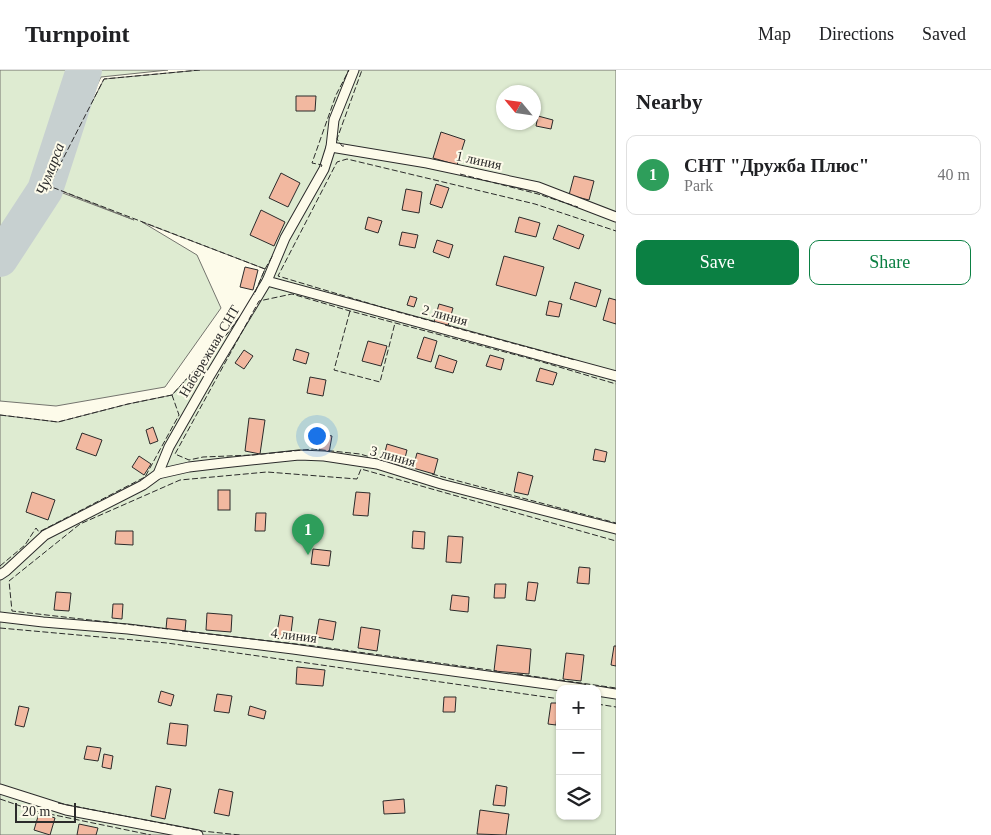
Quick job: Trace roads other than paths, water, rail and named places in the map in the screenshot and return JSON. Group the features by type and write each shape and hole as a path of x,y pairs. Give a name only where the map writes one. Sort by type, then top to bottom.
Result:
{"lane":[{"name":"Набережная СНТ","path":"158,474 169,447 267,281 284,238 324,169 331,147 334,120 354,70"},
{"name":"1 линия","path":"331,147 427,163 538,187 616,218"},
{"name":"2 линия","path":"267,281 616,376"},
{"name":"3 линия","path":"158,474 189,467 223,463 300,455 324,456 378,464 441,484 616,529"},
{"path":"0,574 6,571 45,535 143,486 158,474"},
{"name":"4 линия","path":"0,617 128,629 284,648 556,685"},
{"path":"601,692 616,694"},
{"path":"0,789 66,810 198,835"}],"waterway":[{"name":"Чумарса","path":"0,259 45,190 84,70"}],"place":[{"name":"СНТ \"Дружба Плюс\"","path":"308,555"}]}
